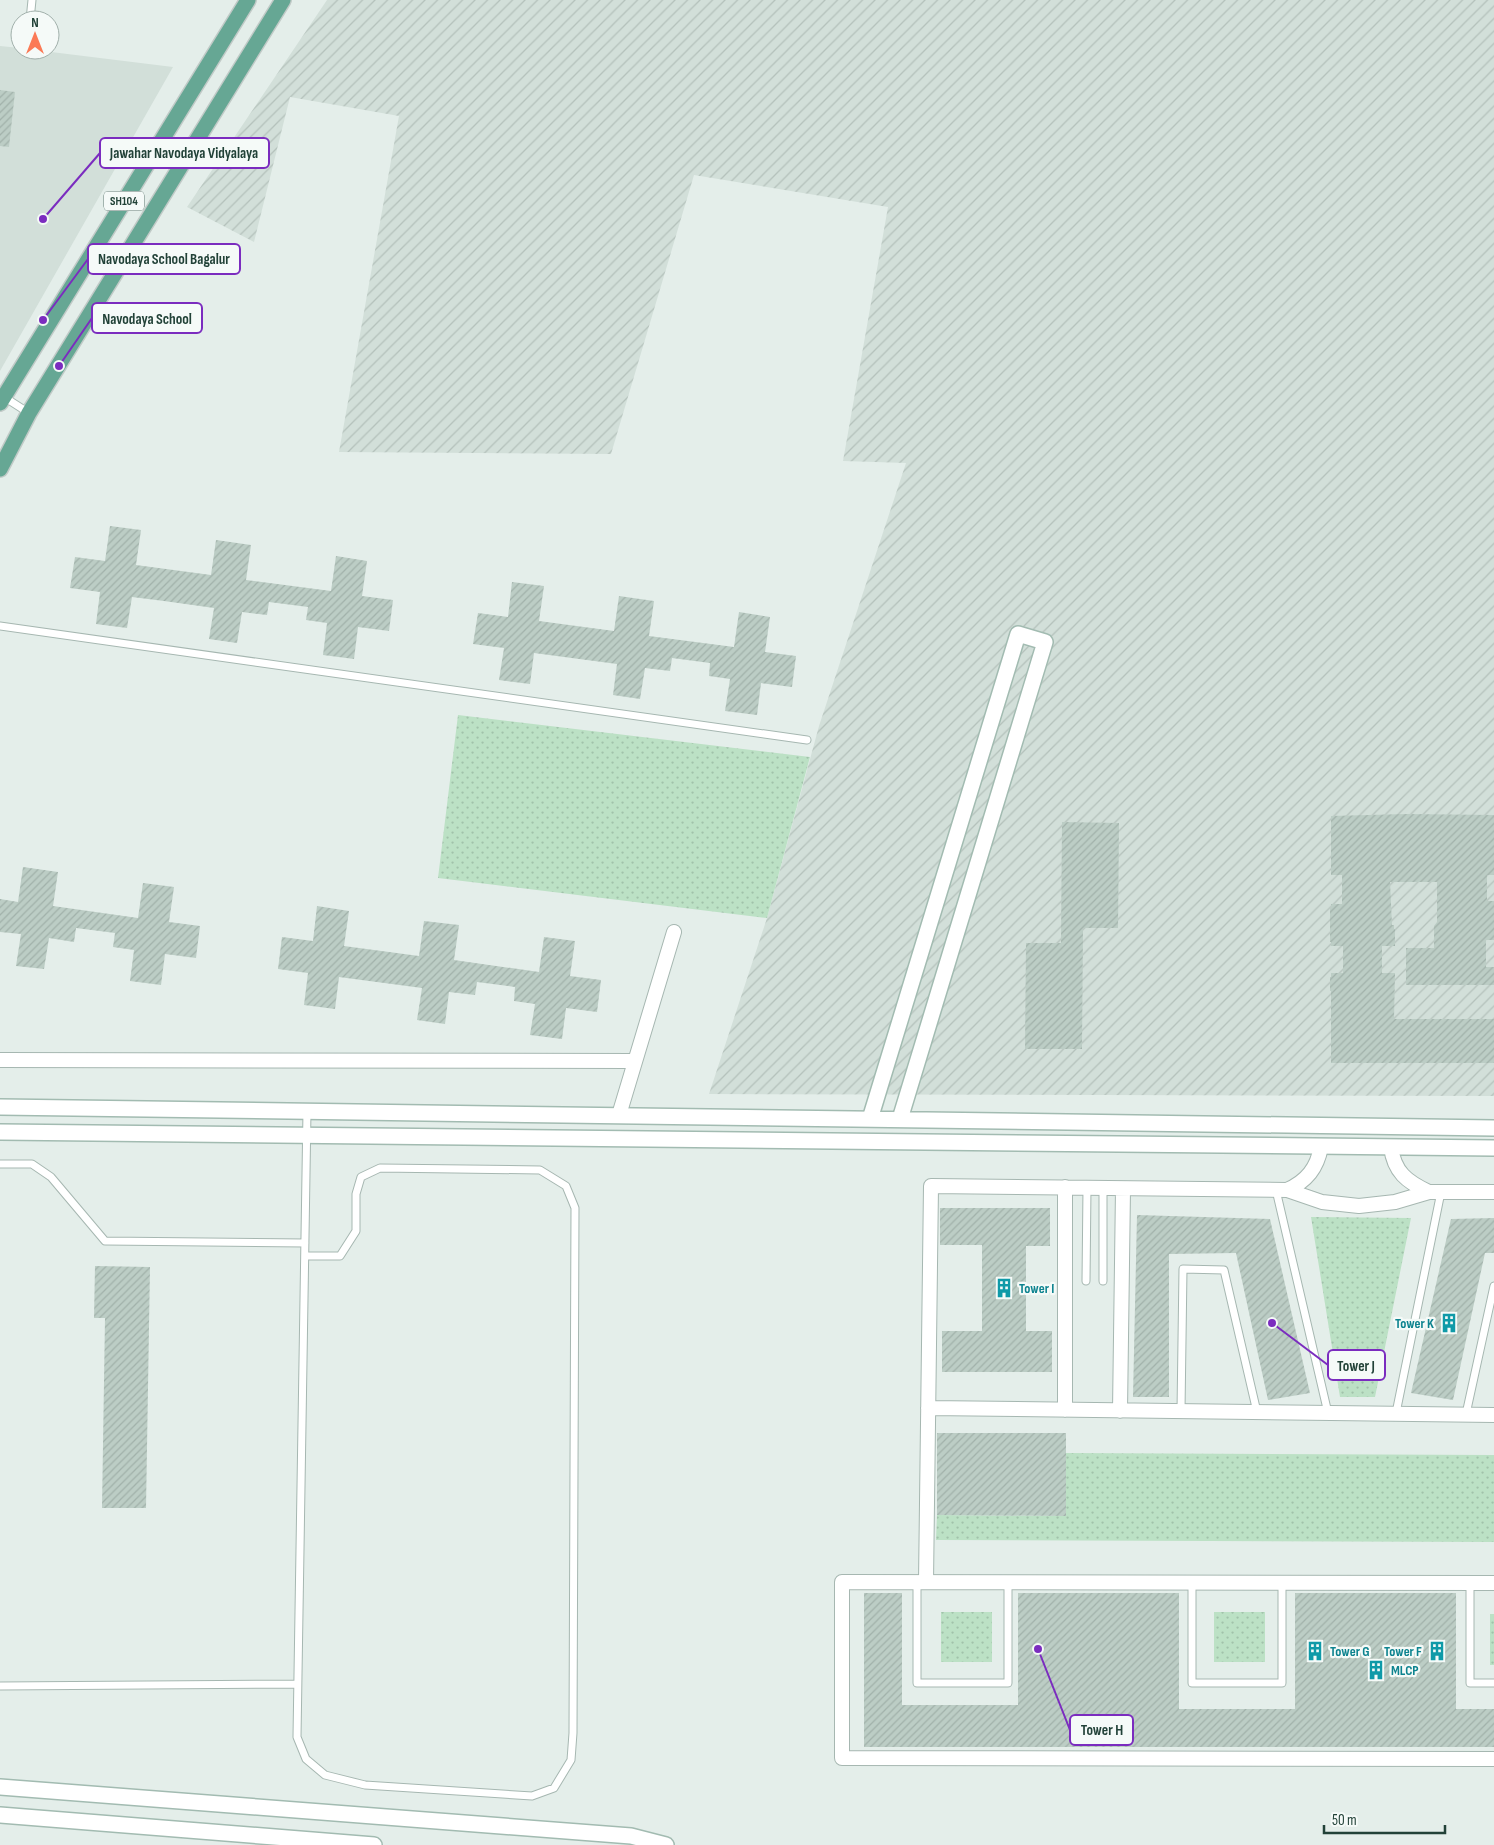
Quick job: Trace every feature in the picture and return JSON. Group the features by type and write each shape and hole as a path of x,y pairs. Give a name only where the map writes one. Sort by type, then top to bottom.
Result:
{"main road":[{"name":"SH104","path":"1,398 248,0"},
{"name":"SH104","path":"0,469 29,413 283,0"}],"street":[{"path":"870,1119 1018,634 1045,642 900,1119"},
{"path":"618,1116 674,932"},
{"path":"0,1060 635,1061"},
{"path":"0,1107 1494,1128"},
{"path":"0,1132 1494,1148"},
{"path":"1281,1190 1303,1182 1309,1176 1318,1162 1321,1147"},
{"path":"1391,1147 1397,1170 1415,1184 1435,1192"},
{"path":"922,1582 928,1408 931,1186 1281,1190 1322,1202 1359,1206 1395,1202 1435,1192 1494,1192"},
{"path":"1064,1187 1064,1410"},
{"path":"1120,1410 1123,1189"},
{"path":"928,1408 1494,1415"},
{"path":"1494,1583 842,1582 842,1758 1494,1759"},
{"path":"0,1786 631,1836 666,1845"},
{"path":"0,1816 374,1845"}],"lane":[{"path":"1,398 29,413"},
{"path":"0,626 807,740"},
{"path":"305,1256 340,1256 356,1231 356,1194 361,1177 380,1168 540,1170 566,1186 575,1208 573,1733 571,1760 554,1788 532,1796 365,1785 325,1775 306,1759 296,1737 306,1111"},
{"path":"0,1164 32,1164 51,1177 105,1241 305,1243"},
{"path":"1086,1281 1087,1188"},
{"path":"1103,1188 1103,1281"},
{"path":"1281,1190 1328,1413"},
{"path":"1396,1414 1435,1192"},
{"path":"1181,1411 1183,1269 1224,1270 1257,1412"},
{"path":"1466,1414 1494,1286"},
{"path":"922,1582 918,1683 1008,1683 1008,1582"},
{"path":"1192,1583 1192,1683 1282,1683 1282,1583"},
{"path":"1470,1583 1470,1683 1494,1683"},
{"path":"0,1686 297,1684"}],"shaded area":[{"path":"327,0 1494,0 1494,1096 709,1094 767,918 819,726 906,463 843,461 888,207 694,175 611,454 339,452 399,116 290,97 254,242 187,207"},
{"path":"0,46 10,47 10,60 60,60 60,53 173,67 0,371"}],"green space":[{"path":"458,715 810,757 767,918 438,878"},
{"path":"1311,1217 1411,1218 1375,1397 1340,1397"},
{"path":"1066,1453 1494,1455 1494,1542 936,1540 937,1515 1065,1516"},
{"path":"941,1612 992,1612 992,1662 941,1662"},
{"path":"1214,1612 1265,1612 1265,1662 1214,1662"},
{"path":"1490,1614 1494,1614 1494,1665 1490,1665"}],"building":[{"path":"0,90 15,92 9,147 0,146"},
{"path":"110,526 141,530 136,565 211,575 216,540 251,545 246,580 331,591 336,556 367,561 362,596 393,600 389,631 358,627 354,659 323,655 327,623 306,620 308,607 269,602 267,615 242,612 237,643 209,639 214,608 164,601 132,597 127,628 96,624 100,592 70,588 75,557 105,561"},
{"path":"512,582 544,586 539,621 614,631 619,596 654,601 649,636 734,647 739,612 770,617 765,652 796,656 792,687 761,683 757,715 725,711 730,679 709,676 710,663 672,658 670,671 645,668 640,699 613,695 617,664 534,653 530,684 499,680 504,648 473,644 478,613 508,617"},
{"path":"1406,814 1494,815 1494,875 1487,875 1487,901 1494,901 1494,940 1486,940 1486,967 1494,967 1494,985 1406,985 1406,948 1434,948 1434,926 1437,922 1437,882 1390,882 1395,946 1382,946 1382,973 1395,973 1394,1019 1494,1019 1494,1063 1331,1063 1330,977 1331,973 1343,973 1343,946 1331,946 1330,942 1331,904 1342,904 1342,875 1331,875 1331,816"},
{"path":"1062,822 1119,823 1118,928 1083,928 1082,1049 1025,1049 1026,943 1061,943"},
{"path":"23,867 58,872 53,906 138,918 143,883 174,887 169,922 200,926 196,958 165,954 161,985 130,981 134,950 113,947 115,933 76,928 74,942 49,938 44,969 16,966 21,934 0,932 0,899 18,902"},
{"path":"317,906 349,911 344,946 419,956 424,921 459,925 454,960 539,972 544,937 575,941 570,976 601,980 597,1012 566,1008 562,1039 530,1035 535,1004 514,1001 515,987 477,982 475,995 449,992 445,1024 417,1020 422,988 339,977 335,1009 304,1005 308,973 278,969 282,937 313,941"},
{"name":"Tower I","path":"940,1208 1050,1208 1050,1246 1026,1246 1026,1331 1052,1331 1052,1372 942,1372 942,1331 982,1331 982,1245 940,1245"},
{"path":"1137,1215 1270,1219 1310,1393 1268,1400 1236,1253 1169,1254 1169,1397 1133,1397"},
{"name":"Tower K","path":"1494,1218 1494,1253 1485,1253 1453,1400 1411,1393 1451,1219"},
{"path":"95,1266 150,1267 146,1508 102,1508 105,1318 94,1318"},
{"path":"937,1433 1066,1433 1066,1516 937,1515"},
{"path":"864,1593 902,1593 902,1705 1018,1705 1018,1593 1179,1593 1179,1709 1295,1709 1295,1593 1456,1593 1456,1709 1494,1709 1494,1747 864,1747"}],"place":[{"name":"Jawahar Navodaya Vidyalaya","path":"43,219"},
{"name":"Navodaya School Bagalur","path":"43,320"},
{"name":"Navodaya School","path":"59,366"},
{"name":"Tower I","path":"1004,1288"},
{"name":"Tower J","path":"1272,1323"},
{"name":"Tower K","path":"1449,1323"},
{"name":"Tower H","path":"1038,1649"},
{"name":"Tower G","path":"1315,1651"},
{"name":"Tower F","path":"1437,1651"},
{"name":"MLCP","path":"1376,1670"}]}
